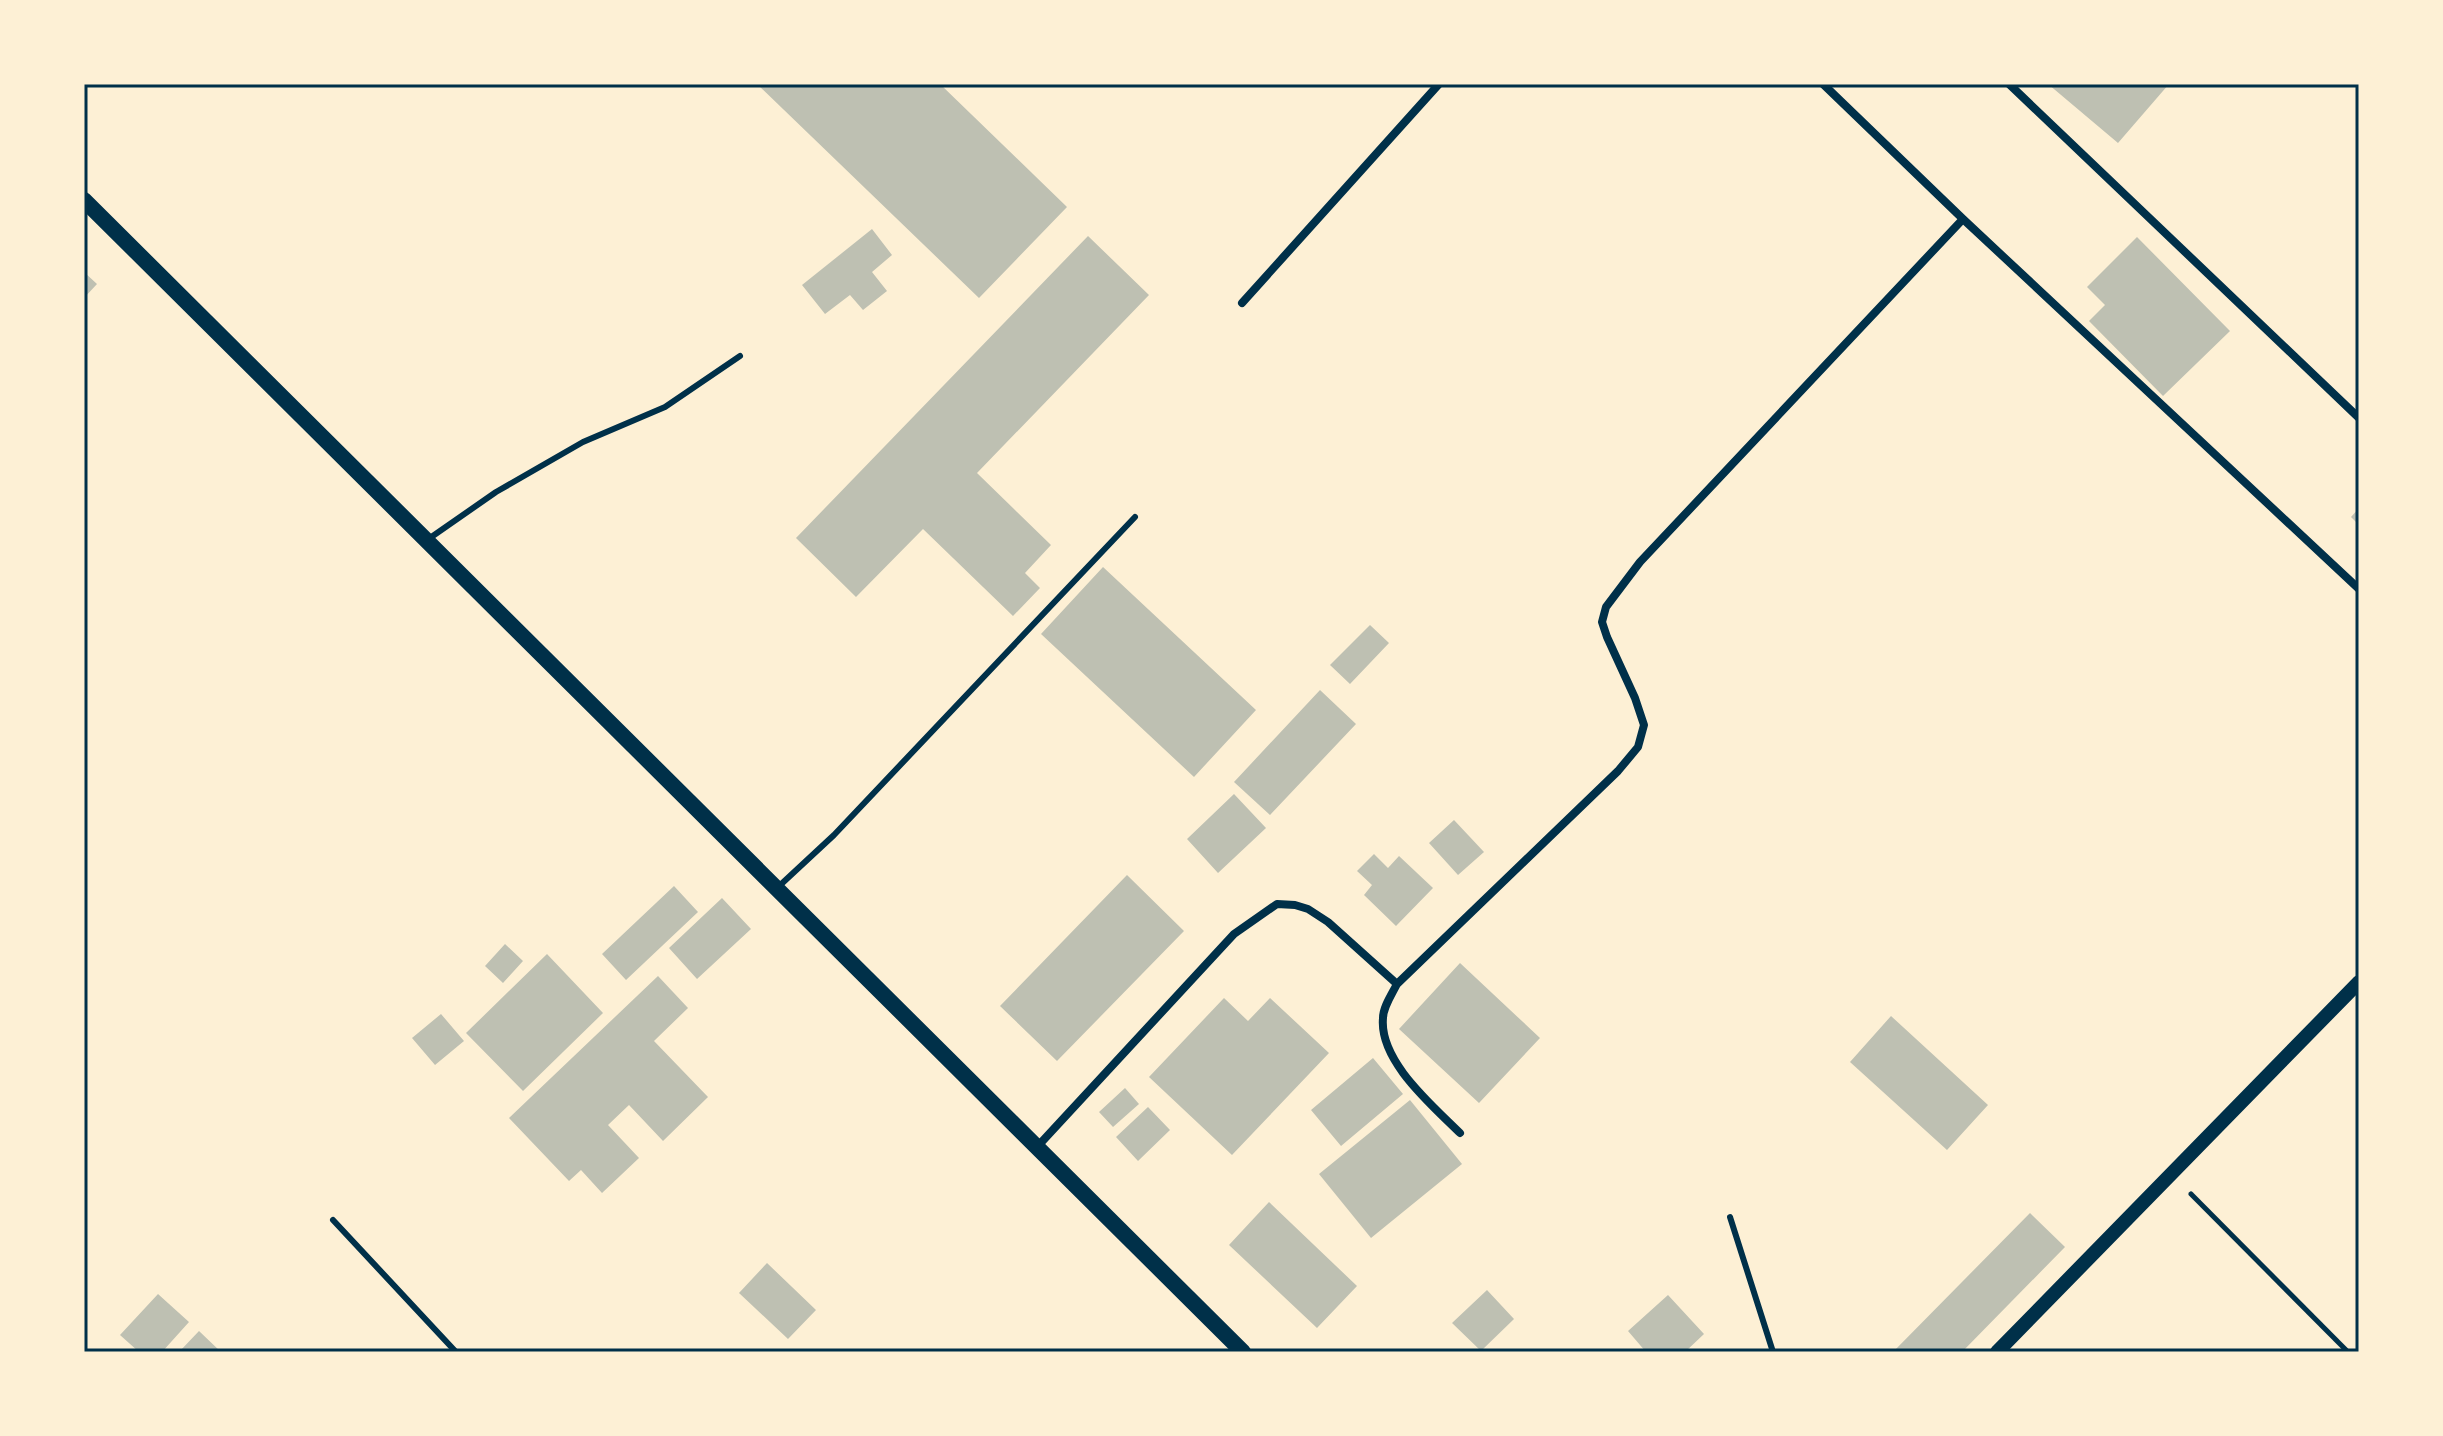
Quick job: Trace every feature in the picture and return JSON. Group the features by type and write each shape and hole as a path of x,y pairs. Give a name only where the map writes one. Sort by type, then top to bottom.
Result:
{"main road":[{"path":"84,200 1243,1352"}],"street":[{"path":"1242,303 1439,84"},
{"path":"1823,84 2359,589"},
{"path":"2009,84 2359,418"},
{"path":"1460,1133 1413,1086 1384,1039 1382,1016 1397,984 1618,771 1638,747 1644,725 1602,622 1606,607 1640,562 1963,219"},
{"path":"1037,1147 1234,934 1277,904 1308,909 1328,922 1397,984"},
{"path":"1997,1352 2359,982"}],"lane":[{"path":"426,541 496,492 583,442 665,407 740,356"},
{"path":"777,888 834,835 1135,517"},
{"path":"1730,1217 1773,1352"},
{"path":"333,1220 456,1352"}],"path":[{"path":"2171,1173 2348,1352"}],"building":[{"path":"757,84 940,84 1067,207 979,298"},
{"path":"2048,84 2169,84 2118,143"},
{"path":"872,229 892,255 872,272 887,291 863,310 850,295 825,314 802,285"},
{"path":"1088,236 1149,295 977,473 1051,545 1025,573 1040,588 1013,616 923,529 856,597 796,538"},
{"path":"2137,237 2230,331 2163,396 2089,321 2105,305 2087,287"},
{"path":"84,272 97,284 84,298"},
{"path":"2359,508 2359,525 2351,517"},
{"path":"1103,567 1256,710 1194,777 1041,634"},
{"path":"1370,625 1389,643 1350,684 1330,665"},
{"path":"1320,690 1356,724 1270,815 1234,782"},
{"path":"1234,794 1266,828 1218,873 1187,839"},
{"path":"1454,820 1484,852 1458,875 1429,843"},
{"path":"1374,854 1388,868 1399,856 1433,888 1396,926 1364,895 1372,885 1357,871"},
{"path":"1127,875 1184,931 1057,1061 1000,1006"},
{"path":"674,886 698,912 626,980 602,954"},
{"path":"722,898 751,929 697,979 669,948"},
{"path":"505,944 523,961 503,983 485,966"},
{"path":"547,954 603,1013 523,1091 466,1033"},
{"path":"1460,963 1540,1038 1479,1103 1399,1029"},
{"path":"658,976 688,1008 654,1041 708,1097 663,1141 629,1105 608,1125 639,1158 602,1193 581,1170 569,1181 509,1118"},
{"path":"1224,998 1248,1021 1270,998 1329,1053 1232,1155 1149,1077"},
{"path":"441,1014 464,1041 435,1065 412,1038"},
{"path":"1891,1016 1988,1105 1947,1150 1850,1062"},
{"path":"1373,1058 1403,1094 1341,1146 1311,1110"},
{"path":"1125,1088 1139,1104 1113,1127 1099,1112"},
{"path":"1410,1100 1462,1164 1371,1238 1319,1174"},
{"path":"1148,1107 1170,1130 1138,1161 1116,1137"},
{"path":"1269,1202 1357,1286 1317,1328 1229,1245"},
{"path":"2030,1213 2065,1247 1962,1352 1893,1352"},
{"path":"767,1263 816,1310 788,1339 739,1293"},
{"path":"1487,1290 1514,1319 1481,1351 1452,1323"},
{"path":"158,1294 189,1322 162,1352 139,1352 120,1335"},
{"path":"1668,1295 1704,1334 1685,1352 1646,1352 1628,1331"},
{"path":"199,1331 221,1352 179,1352"}]}
